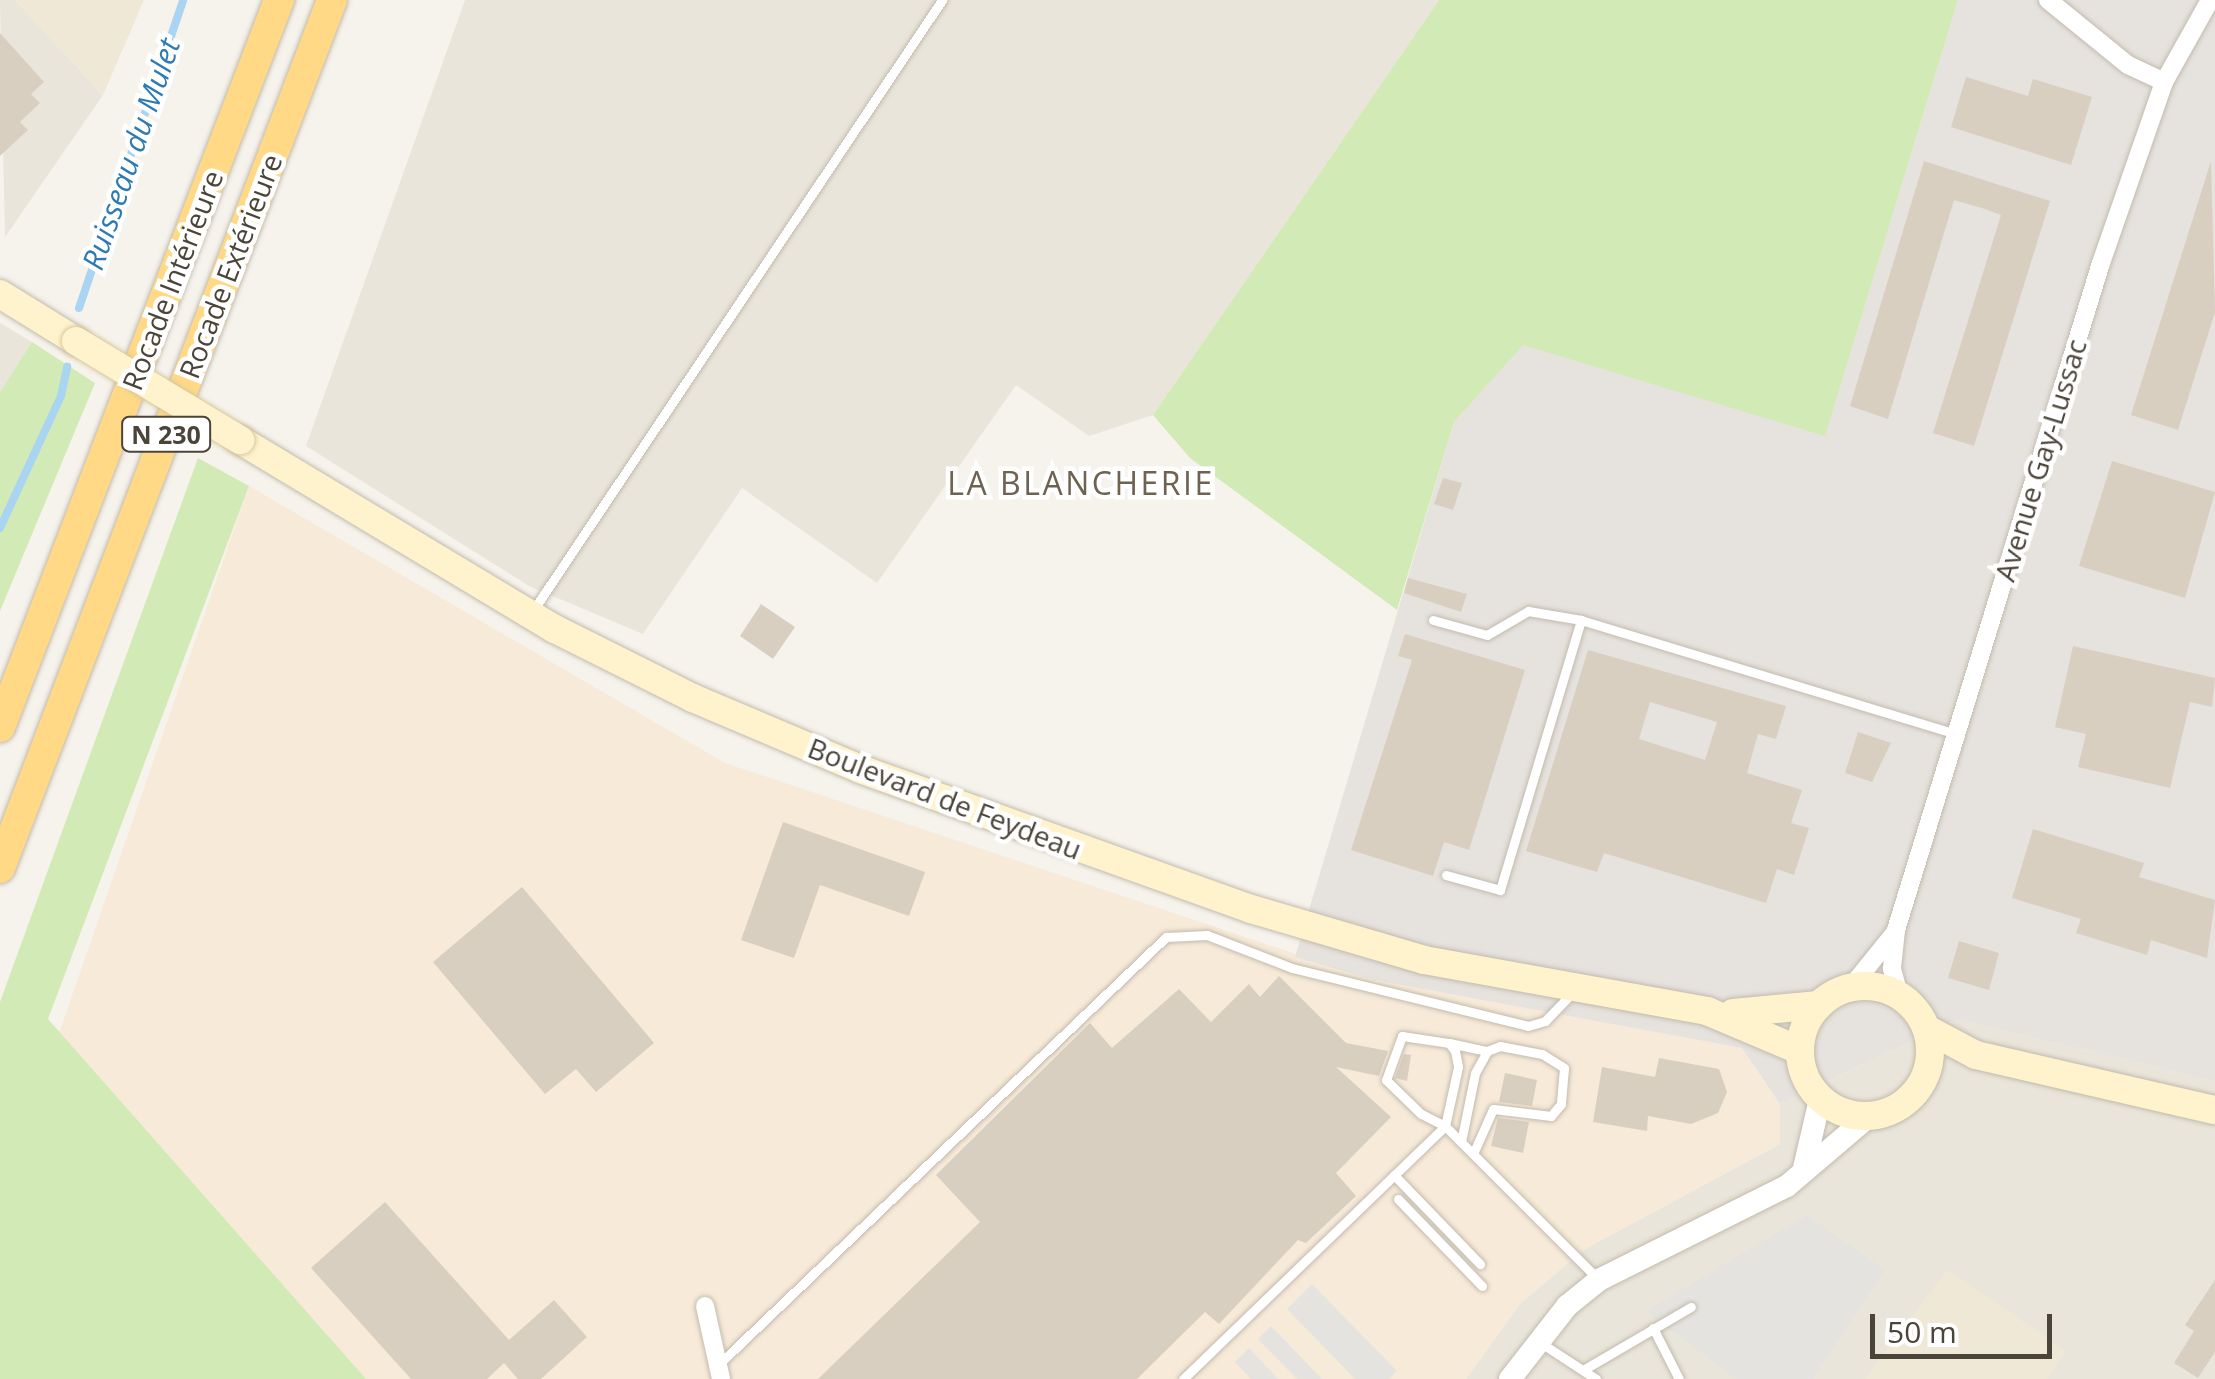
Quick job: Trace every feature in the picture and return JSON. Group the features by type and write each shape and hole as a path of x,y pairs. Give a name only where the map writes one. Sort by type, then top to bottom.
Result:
{"highway":[{"name":"Rocade Intérieure","path":"0,727 279,0"},
{"name":"Rocade Extérieure","path":"0,868 332,0"}],"main road":[{"name":"Boulevard de Feydeau","path":"0,294 530,614 693,698 1045,837 1424,960 1707,1011 1756,1014 1818,1004"},
{"path":"1927,1030 1929,1066 1922,1083 1903,1104 1868,1117 1820,1099 1802,1069 1800,1050 1818,1004 1851,987 1899,994 1927,1030 1976,1055 2215,1110"},
{"name":"Boulevard de Feydeau","path":"1707,1011 1800,1050"},
{"path":"1922,1083 1976,1055"}],"street":[{"path":"2048,0 2128,65 2164,82"},
{"name":"Avenue Gay-Lussac","path":"1899,994 1892,968 1896,930 1956,734 2164,82 2210,0"},
{"name":"Avenue Gay-Lussac","path":"1851,987 1896,930"},
{"path":"1801,1175 1815,1140 1820,1099"},
{"path":"1510,1379 1539,1341 1599,1280 1801,1175 1868,1117"},
{"path":"706,1306 719,1372"}],"lane":[{"path":"530,614 942,0"},
{"path":"1433,620 1487,634 1528,611 1581,620 1956,734"},
{"path":"1446,875 1500,890 1581,620"},
{"path":"719,1372 1166,936 1207,935 1308,973 1528,1026 1545,1021 1577,988"},
{"path":"1473,1154 1493,1109 1551,1116 1566,1079 1564,1068 1542,1054 1500,1046 1488,1051 1402,1036 1386,1080 1421,1114 1445,1126 1461,1142 1473,1154 1599,1280"},
{"path":"1184,1379 1445,1126 1458,1067 1449,1043"},
{"path":"1461,1142 1475,1073 1488,1051"},
{"path":"1394,1175 1480,1264"},
{"path":"1398,1199 1482,1286"},
{"path":"1583,1370 1690,1307"},
{"path":"1653,1328 1679,1379"},
{"path":"1539,1341 1596,1379"}],"shaded area":[{"path":"0,0 15,0 103,95 5,237"},
{"path":"15,0 144,0 103,95"},
{"path":"465,0 1439,0 1153,415 1089,436 1016,385 877,583 742,488 643,634 529,586 306,446"},
{"path":"1958,0 2215,0 2215,1082 1959,1019 1780,1104 1742,1048 1374,980 1295,957 1454,422 1523,344 1825,435"},
{"path":"0,323 32,342 0,392"},
{"path":"249,486 725,763 1374,980 1742,1048 1780,1104 1780,1144 1583,1250 1520,1304 1466,1379 0,1379 0,1203"},
{"path":"1959,1019 2215,1082 2215,1379 1466,1379 1520,1304 1583,1250 1780,1144 1780,1104"},
{"path":"1807,1215 1885,1270 1813,1379 1736,1379 1646,1311"},
{"path":"1947,1270 2066,1351 2047,1379 1865,1379"},
{"path":"1312,1284 1397,1371 1389,1379 1355,1379 1287,1309"},
{"path":"1271,1326 1322,1379 1297,1379 1258,1339"},
{"path":"1249,1348 1278,1379 1251,1379 1235,1362"}],"green space":[{"path":"1439,0 1958,0 1825,436 1523,345 1454,422 1397,610 1190,458 1153,415"},
{"path":"32,342 95,383 0,611 0,392"},
{"path":"198,458 249,486 48,1019 366,1379 0,1379 0,1002"}],"building":[{"path":"0,33 44,82 31,94 40,103 20,122 28,130 0,156"},
{"path":"1966,77 2028,96 2033,79 2092,97 2071,165 1951,127"},
{"path":"1924,161 2050,201 1974,446 1933,433 2001,215 1982,208 1954,200 1888,419 1850,406"},
{"path":"2211,161 2215,312 2178,430 2131,415"},
{"path":"2112,461 2215,492 2185,598 2079,566"},
{"path":"1443,478 1462,483 1453,510 1434,504"},
{"path":"1408,578 1467,594 1461,612 1404,593"},
{"path":"761,604 795,627 773,659 740,636"},
{"path":"1405,634 1525,670 1469,850 1444,842 1433,876 1351,850 1412,660 1398,656"},
{"path":"2073,646 2215,678 2212,707 2190,702 2170,788 2078,767 2086,734 2055,727"},
{"path":"1588,650 1786,706 1776,739 1758,734 1747,773 1802,790 1791,823 1809,828 1794,875 1777,869 1766,903 1604,853 1597,872 1526,851","holes":["1650,702 1717,722 1705,760 1639,739"]},
{"path":"1858,732 1891,743 1872,782 1845,773"},
{"path":"783,822 925,872 909,916 820,885 794,958 741,940"},
{"path":"2033,829 2144,863 2139,877 2215,900 2207,958 2151,940 2147,955 2076,933 2081,919 2012,898"},
{"path":"522,887 654,1043 596,1092 576,1069 545,1094 433,962"},
{"path":"1959,941 1999,953 1989,990 1948,978"},
{"path":"1279,976 1346,1043 1388,1051 1379,1076 1336,1067 1391,1117 1336,1173 1356,1196 1306,1243 1298,1240 1219,1324 1205,1312 1137,1379 818,1379 980,1222 936,1175 1090,1023 1112,1048 1179,989 1211,1022 1249,984 1260,997"},
{"path":"1404,1054 1411,1055 1407,1081 1395,1078"},
{"path":"1659,1058 1719,1069 1727,1092 1718,1113 1691,1124 1648,1116 1647,1131 1593,1122 1602,1067 1655,1077"},
{"path":"1505,1073 1537,1080 1532,1106 1499,1102"},
{"path":"1498,1118 1529,1122 1523,1153 1491,1146"},
{"path":"385,1202 509,1340 554,1300 587,1337 541,1379 518,1379 504,1363 487,1379 411,1379 311,1268"},
{"path":"2215,1280 2215,1352 2198,1378 2174,1363 2194,1331 2185,1325"}],"waterway":[{"name":"Ruisseau du Mulet","path":"79,308 183,0"},
{"name":"Ruisseau du Mulet","path":"0,528 61,396 67,367"}],"district":[{"name":"LA BLANCHERIE","path":"1081,483"}]}
